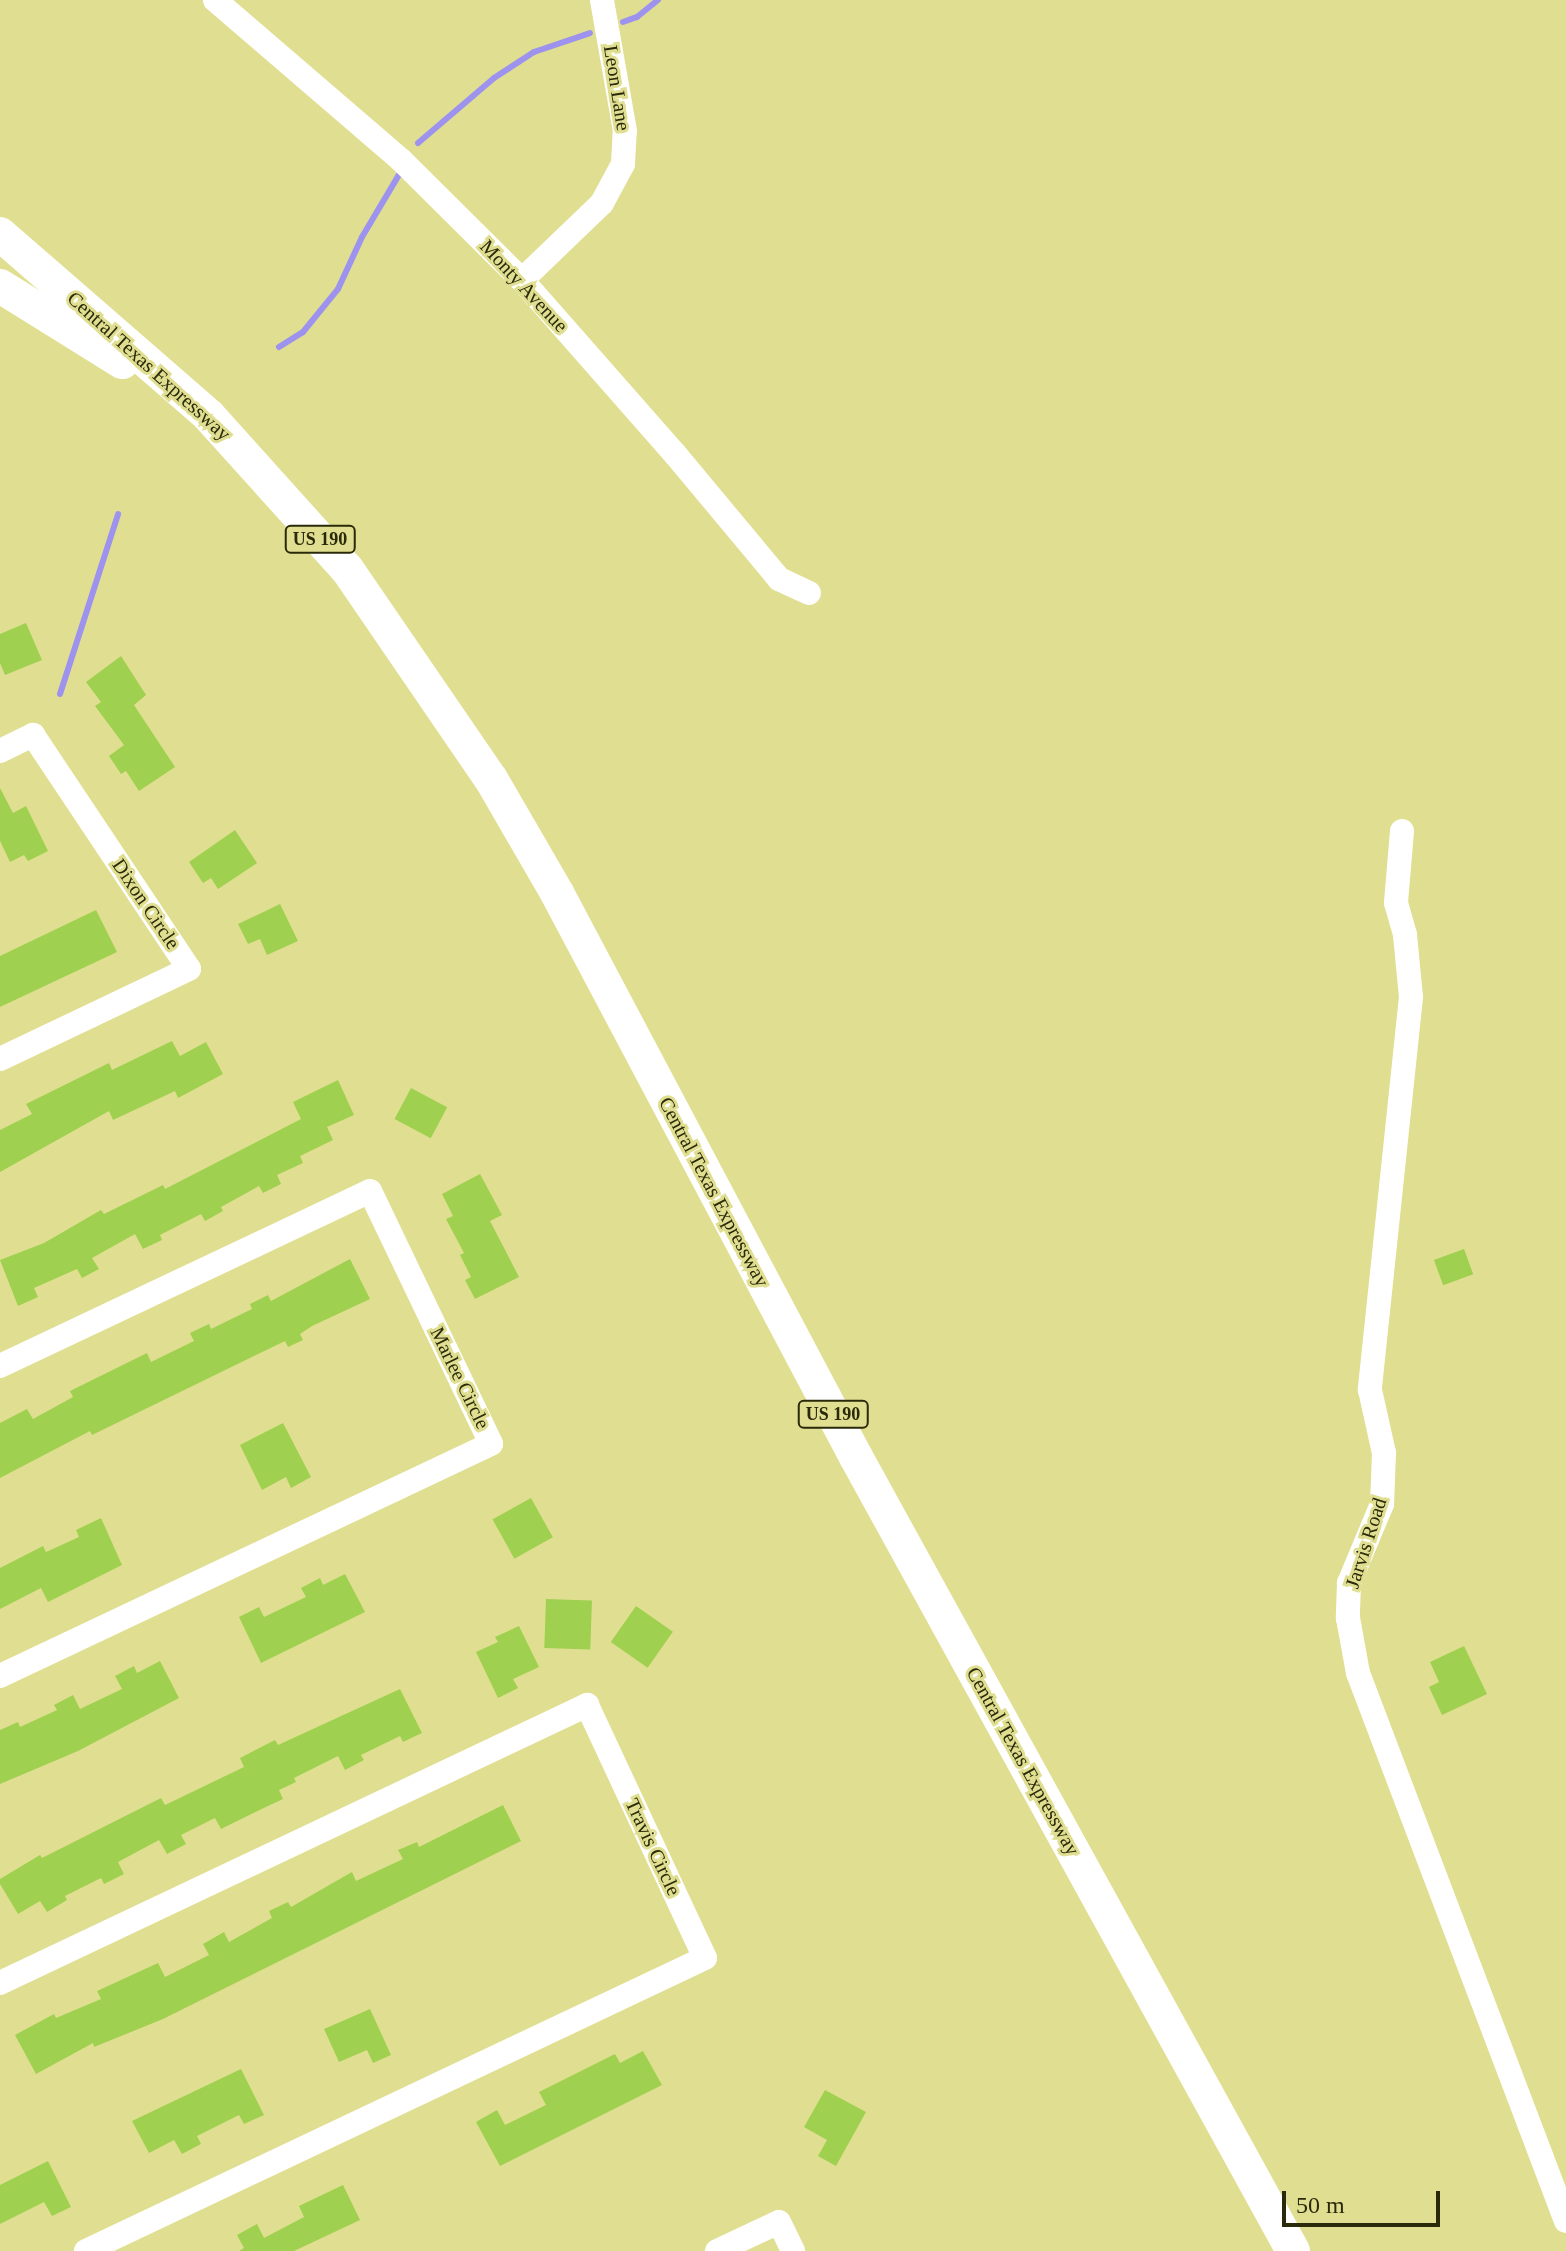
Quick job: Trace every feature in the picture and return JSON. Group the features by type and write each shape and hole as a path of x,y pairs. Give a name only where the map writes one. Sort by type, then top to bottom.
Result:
{"highway":[{"name":"Central Texas Expressway","path":"0,234 209,416 347,569 455,722 522,829 849,1443 1293,2251"},
{"path":"0,286 209,416"}],"street":[{"name":"Monty Avenue","path":"215,0 401,160 522,280 675,454 779,579 809,593"},
{"name":"Leon Lane","path":"522,280 602,203 623,164 625,131 602,0"},
{"name":"Dixon Circle","path":"0,751 33,735 189,969 0,1059"},
{"name":"Jarvis Road","path":"1402,831 1395,876 1396,903 1405,935 1411,997 1370,1390 1384,1453 1382,1504 1349,1583 1348,1618 1358,1673 1566,2221"},
{"name":"Marlee Circle","path":"0,1366 370,1191 491,1444 0,1676"},
{"name":"Travis Circle","path":"0,1983 587,1705 705,1958 86,2251"},
{"path":"717,2251 779,2222 793,2251"}],"building":[{"path":"26,623 42,660 5,675 0,663 0,634"},
{"path":"121,656 146,695 134,705 175,767 139,791 126,771 121,774 109,756 124,745 95,706 101,702 86,682"},
{"path":"0,788 13,813 26,806 48,851 28,861 24,855 10,862 0,841"},
{"path":"235,830 257,863 218,889 211,878 203,883 189,862"},
{"path":"280,904 298,941 267,955 260,939 248,944 238,924"},
{"path":"96,910 117,952 0,1007 0,956"},
{"path":"172,1041 180,1056 206,1042 223,1074 178,1098 175,1091 113,1120 109,1111 0,1172 0,1130 32,1114 26,1104 109,1063 112,1070"},
{"path":"338,1080 354,1115 327,1127 333,1140 300,1156 303,1163 277,1175 281,1184 263,1193 259,1186 221,1207 223,1211 205,1221 201,1214 160,1235 162,1240 143,1249 135,1234 92,1258 99,1269 82,1278 77,1269 34,1288 38,1297 18,1306 0,1260 44,1243 101,1210 104,1214 163,1185 165,1189 301,1119 293,1102"},
{"path":"411,1088 447,1107 431,1138 395,1119"},
{"path":"480,1174 502,1215 490,1221 519,1277 475,1299 465,1280 471,1277 460,1255 464,1253 446,1219 453,1216 442,1194"},
{"path":"1464,1249 1473,1274 1443,1285 1434,1260"},
{"path":"350,1259 370,1299 312,1326 300,1334 303,1340 288,1347 285,1341 92,1435 90,1431 0,1478 0,1423 27,1409 33,1419 73,1397 70,1391 147,1353 151,1362 194,1341 190,1333 209,1324 211,1329 252,1309 250,1304 268,1295 271,1301"},
{"path":"283,1423 311,1477 291,1488 286,1477 262,1490 240,1445"},
{"path":"531,1498 553,1537 514,1559 493,1519"},
{"path":"101,1518 122,1565 48,1602 41,1588 0,1609 0,1568 43,1546 46,1552 79,1537 76,1530"},
{"path":"345,1574 365,1612 261,1663 239,1617 259,1607 264,1617 306,1597 301,1588 320,1578 323,1585"},
{"path":"546,1599 592,1601 590,1650 544,1648"},
{"path":"636,1606 673,1632 648,1668 611,1642"},
{"path":"519,1626 539,1667 513,1679 518,1688 498,1698 476,1652 498,1642 495,1637"},
{"path":"1464,1646 1487,1694 1442,1715 1429,1687 1439,1682 1430,1662"},
{"path":"160,1661 179,1698 78,1751 0,1784 0,1730 18,1722 20,1727 57,1710 54,1705 73,1695 80,1709 122,1689 115,1676 134,1666 137,1673"},
{"path":"400,1689 422,1733 403,1742 400,1736 361,1755 364,1760 345,1770 338,1756 294,1778 296,1782 279,1790 283,1799 221,1829 215,1818 181,1835 186,1844 167,1854 159,1840 118,1862 124,1874 104,1884 101,1878 65,1896 67,1900 47,1912 40,1901 18,1914 0,1884 0,1879 40,1855 42,1858 161,1798 165,1805 244,1767 240,1758 275,1740 278,1745"},
{"path":"503,1805 521,1841 163,2019 94,2047 93,2043 36,2074 15,2035 54,2014 56,2018 101,1999 97,1991 158,1963 165,1977 209,1955 203,1944 224,1932 229,1942 272,1918 269,1911 288,1902 291,1907 352,1872 356,1881 403,1859 398,1850 417,1842 419,1847"},
{"path":"370,2009 391,2055 373,2063 367,2050 339,2062 324,2029"},
{"path":"643,2051 662,2085 500,2166 476,2122 497,2110 505,2125 546,2105 539,2092 615,2054 620,2063"},
{"path":"241,2069 264,2115 244,2124 239,2115 197,2136 201,2144 182,2154 174,2140 149,2153 132,2121"},
{"path":"825,2090 866,2112 836,2166 818,2156 827,2140 804,2127"},
{"path":"48,2161 71,2207 52,2216 44,2202 0,2224 0,2185"},
{"path":"343,2185 360,2220 294,2251 239,2251 244,2248 237,2235 257,2224 264,2238 304,2217 299,2206"}],"waterway":[{"path":"623,22 637,17 658,0"},
{"path":"418,143 494,78 534,52 590,33"},
{"path":"279,347 303,332 338,289 362,237 400,173"},
{"path":"60,694 118,514"}]}
